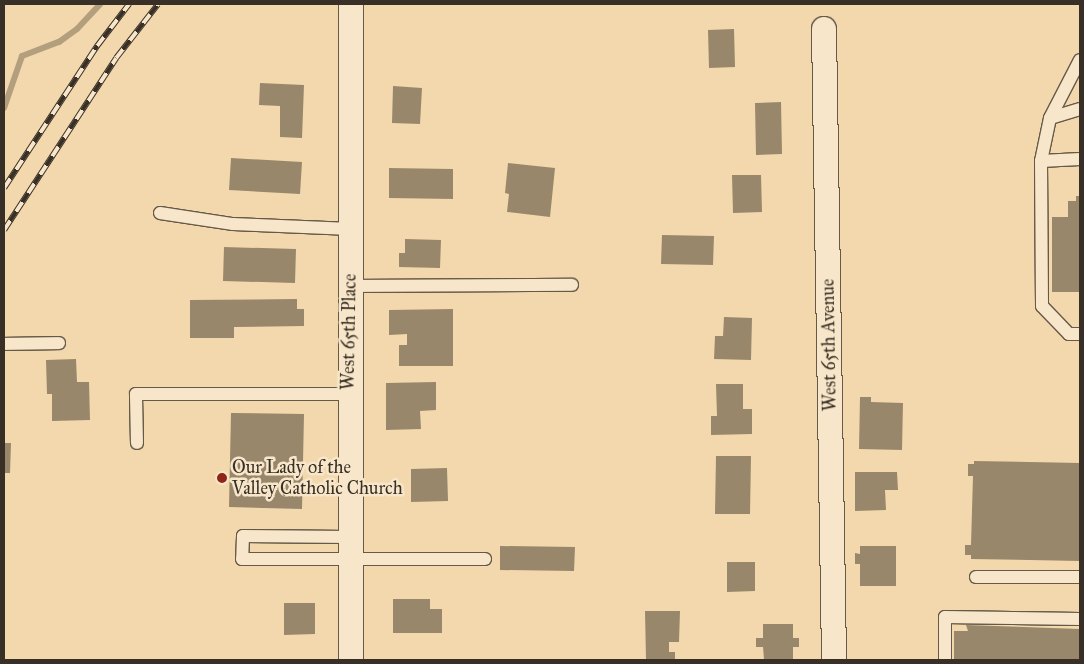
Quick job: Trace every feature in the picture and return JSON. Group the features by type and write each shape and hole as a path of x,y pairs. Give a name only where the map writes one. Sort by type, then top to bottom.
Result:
{"street":[{"name":"West 65th Place","path":"351,4 349,394 351,660"},
{"name":"West 65th Avenue","path":"824,29 834,660"}],"lane":[{"path":"1080,60 1050,118 1041,161 1042,306 1069,334 1080,334"},
{"path":"1050,118 1080,108"},
{"path":"1041,161 1080,160"},
{"path":"160,213 233,224 351,229"},
{"path":"350,286 572,285"},
{"path":"4,344 59,343"},
{"path":"137,443 136,394 349,394"},
{"path":"350,547 323,558 242,559 243,536 323,536 350,547 485,559"},
{"path":"323,536 323,558"},
{"path":"976,577 1080,577"},
{"path":"945,660 945,617 1080,619"}],"building":[{"path":"734,29 735,67 709,68 708,30"},
{"path":"260,83 304,85 302,138 280,137 280,106 259,105"},
{"path":"393,86 422,88 420,124 392,123"},
{"path":"781,102 782,154 756,155 755,103"},
{"path":"231,158 302,162 300,194 229,190"},
{"path":"508,163 555,168 550,217 507,212 509,194 505,193"},
{"path":"389,168 453,169 453,199 389,198"},
{"path":"732,175 761,175 762,212 733,213"},
{"path":"1076,196 1080,196 1080,292 1052,292 1052,217 1068,217 1068,201 1076,201"},
{"path":"662,235 714,236 713,265 661,264"},
{"path":"405,239 441,240 440,268 399,267 399,253 405,253"},
{"path":"224,247 296,249 295,283 223,281"},
{"path":"297,299 297,309 304,309 304,326 234,327 234,338 190,338 190,300"},
{"path":"453,309 453,366 399,366 399,345 407,345 407,334 389,335 389,310"},
{"path":"724,317 752,318 751,360 714,359 715,336 723,336"},
{"path":"76,359 77,382 89,382 90,420 52,421 52,394 47,394 46,360"},
{"path":"436,382 436,410 420,411 421,429 386,430 386,383"},
{"path":"716,384 743,384 743,409 752,409 752,434 711,435 711,416 717,416"},
{"path":"860,397 871,397 871,402 903,403 902,450 859,449"},
{"path":"231,413 304,414 302,509 229,507"},
{"path":"4,443 11,443 10,473 4,473"},
{"path":"716,456 751,456 750,514 715,514"},
{"path":"974,461 1080,463 1080,561 971,559 971,555 965,555 965,545 971,545 973,476 968,476 968,464 974,464"},
{"path":"447,468 448,501 411,502 411,469"},
{"path":"855,472 897,472 898,490 885,490 886,510 855,511"},
{"path":"500,546 575,547 574,571 500,570"},
{"path":"860,546 896,546 896,586 860,586 860,564 855,564 855,553 860,554"},
{"path":"727,562 755,562 755,591 727,592"},
{"path":"393,599 430,599 430,609 442,609 442,633 393,633"},
{"path":"284,603 315,603 315,634 284,635"},
{"path":"645,611 680,611 679,642 669,642 669,652 675,652 675,660 646,660"},
{"path":"763,624 793,624 793,638 799,638 799,647 793,647 793,659 764,659 763,647 756,647 756,638 763,638"},
{"path":"966,625 1080,629 1080,660 954,660 954,631 968,631"}],"waterway":[{"path":"4,108 22,56 59,42 77,29 100,4"}],"railway":[{"path":"4,188 97,46 129,4"},
{"path":"4,230 116,58 158,4"}],"place":[{"name":"Our Lady of the Valley Catholic Church","path":"222,478"}]}
